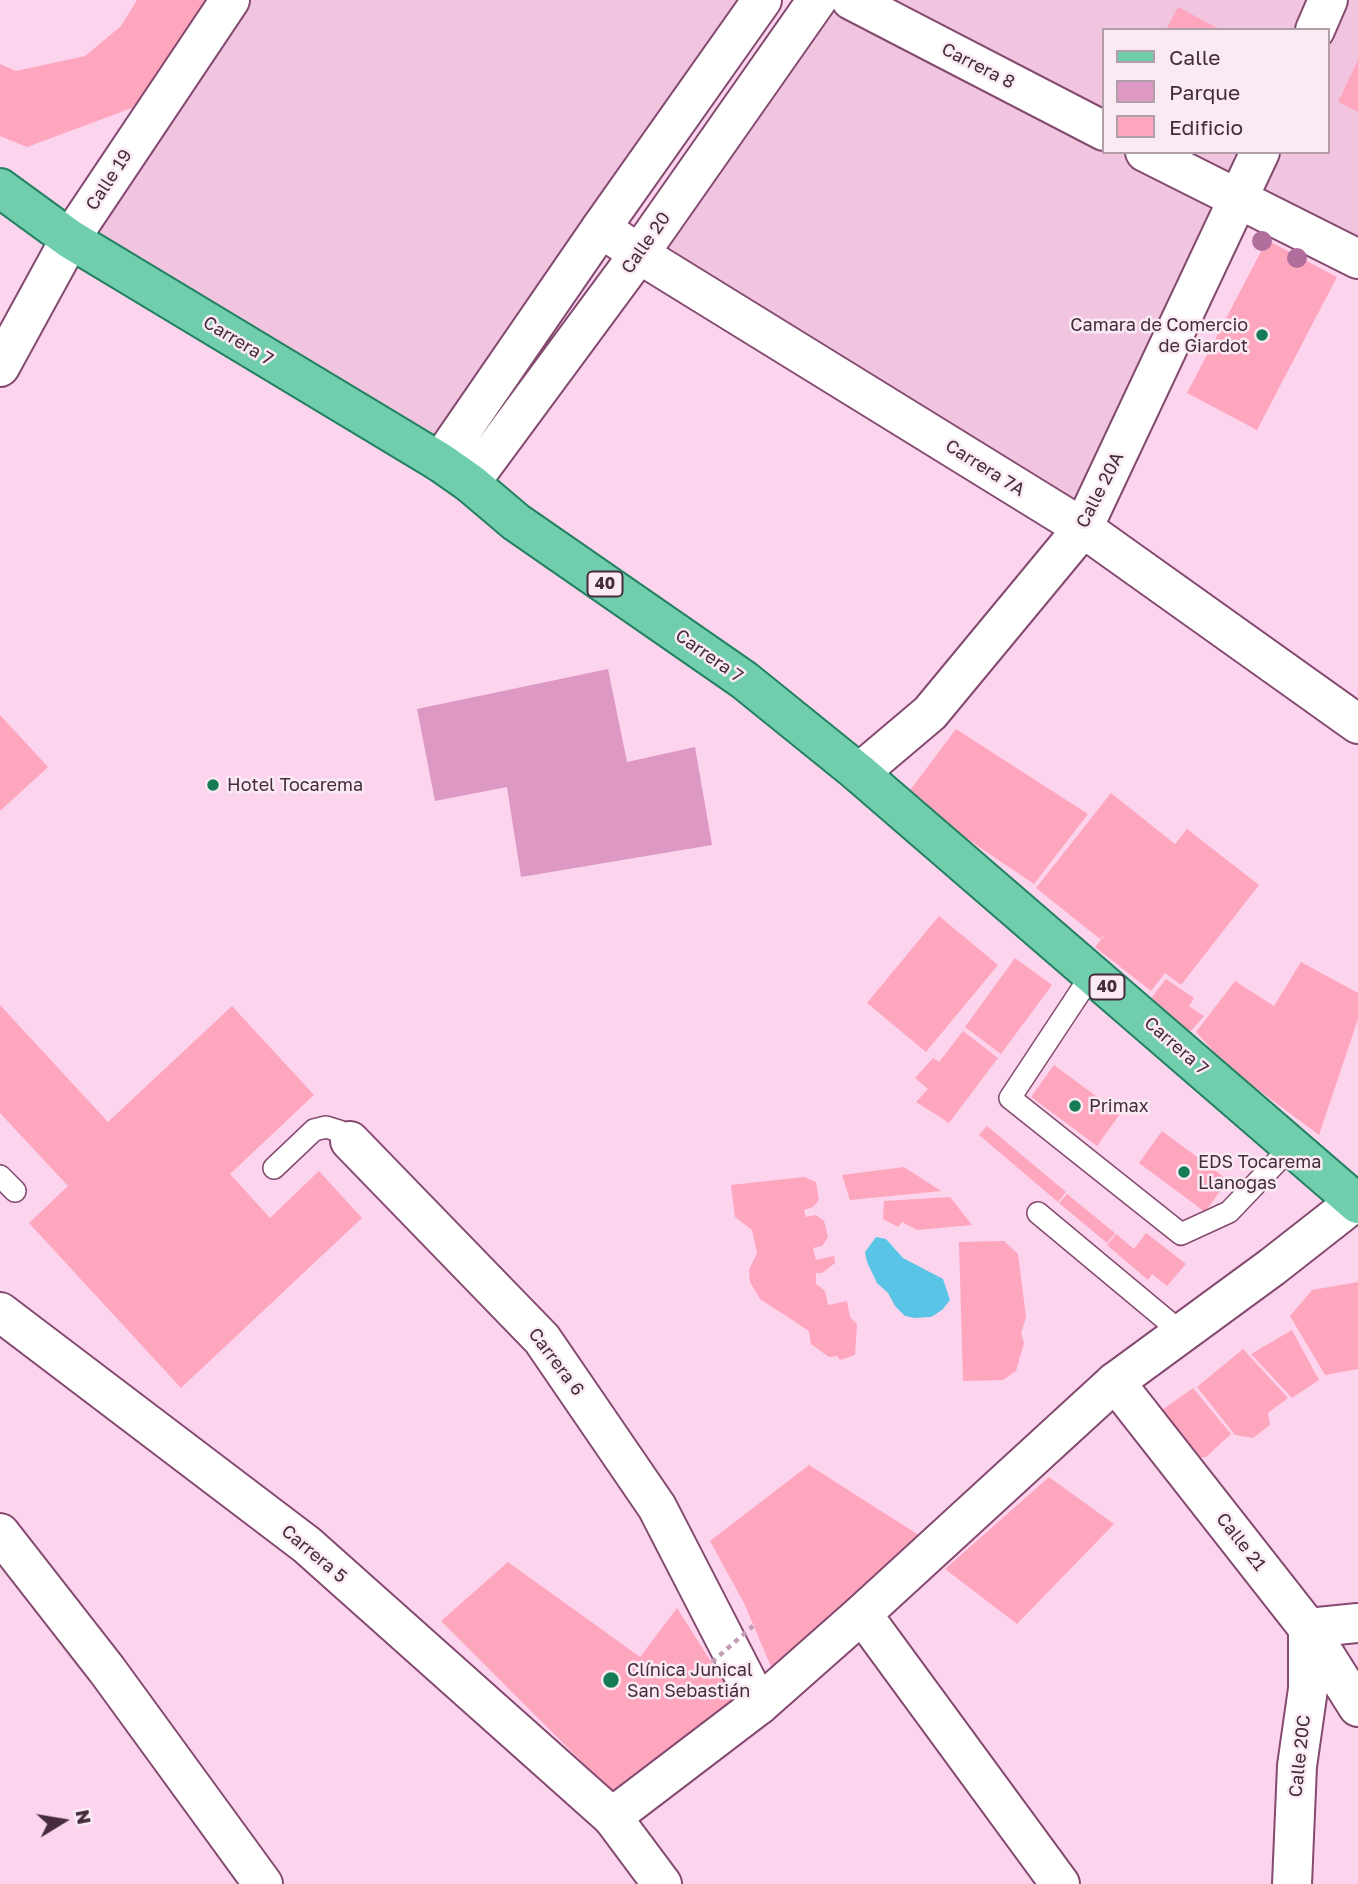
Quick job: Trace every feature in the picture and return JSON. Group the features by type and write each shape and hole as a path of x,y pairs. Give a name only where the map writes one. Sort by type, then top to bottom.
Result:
{"main road":[{"name":"Carrera 7","path":"0,188 70,239 455,472 516,522 744,680 859,772 1357,1200"}],"street":[{"name":"Calle 19","path":"0,367 70,239 230,0"},
{"path":"455,472 601,228 762,0"},
{"name":"Calle 20","path":"455,472 639,254 817,0"},
{"name":"Carrera 8","path":"851,0 1102,130"},
{"path":"1316,28 1328,0"},
{"path":"1149,154 1358,259"},
{"name":"Calle 20A","path":"859,772 930,713 1083,528 1259,154"},
{"name":"Carrera 7A","path":"601,228 1083,528 1358,724"},
{"name":"Carrera 6","path":"350,1141 542,1339 657,1507 759,1705"},
{"path":"662,1884 612,1817 759,1705 1115,1382 1272,1267 1357,1200"},
{"name":"Carrera 5","path":"1,1313 307,1545 612,1817"},
{"name":"Calle 21","path":"1115,1382 1308,1628 1358,1707"},
{"path":"0,1533 107,1670 263,1884"},
{"path":"862,1614 1060,1884"},
{"path":"1308,1628 1358,1623"},
{"name":"Calle 20C","path":"1292,1884 1297,1766 1308,1689 1308,1628"}],"lane":[{"path":"1092,974 1010,1098 1181,1234 1229,1212 1292,1146"},
{"name":"Carrera 6","path":"274,1168 314,1130 326,1127 339,1131 350,1141"},
{"path":"1038,1213 1182,1333"}],"path":[{"path":"712,1662 753,1626"}],"shaded area":[{"path":"227,0 762,0 440,462 70,239"},
{"path":"817,0 1358,0 1358,259 1238,201 1083,528 639,254"}],"green space":[{"path":"608,669 627,762 695,747 712,845 521,877 507,787 435,801 417,709"}],"water":[{"path":"876,1237 886,1239 903,1258 943,1279 950,1300 942,1310 931,1317 915,1318 905,1316 895,1306 888,1293 877,1283 867,1262 865,1252"}],"building":[{"path":"137,0 217,0 148,102 27,147 0,136 0,64 16,71 85,56 121,26"},
{"path":"1178,7 1217,28 1167,28"},
{"path":"1358,60 1358,112 1338,102"},
{"name":"Camara de Comercio de Giardot","path":"1267,240 1337,277 1257,430 1187,393"},
{"path":"0,715 48,767 0,811"},
{"path":"956,729 1088,814 1034,884 905,797"},
{"path":"1111,793 1175,844 1187,829 1259,885 1181,985 1165,973 1151,991 1095,947 1107,932 1100,939 1036,888"},
{"path":"939,916 998,965 926,1052 867,1003"},
{"path":"1015,958 1052,985 1001,1054 965,1027"},
{"path":"1301,962 1358,993 1358,1019 1319,1135 1229,1068 1196,1032 1235,981 1274,1006"},
{"path":"1166,979 1194,998 1189,1006 1204,1016 1189,1033 1149,1001"},
{"path":"0,1005 108,1122 232,1006 314,1095 230,1174 270,1218 319,1171 362,1218 181,1388 29,1223 68,1186 0,1113"},
{"path":"963,1031 998,1058 949,1123 916,1102 928,1089 915,1078 933,1058 939,1062"},
{"name":"Primax","path":"1054,1065 1120,1114 1097,1146 1031,1097"},
{"path":"987,1126 1066,1192 1058,1202 979,1135"},
{"name":"EDS Tocarema Llanogas","path":"1162,1131 1228,1180 1205,1212 1139,1163"},
{"path":"904,1167 941,1191 850,1200 842,1175"},
{"path":"804,1177 816,1182 819,1200 813,1207 804,1210 806,1217 816,1215 824,1221 828,1237 822,1246 813,1248 816,1260 834,1256 835,1263 822,1273 816,1273 816,1284 825,1291 828,1305 847,1301 850,1317 857,1324 855,1355 840,1360 837,1356 829,1357 811,1344 809,1331 760,1299 750,1282 749,1270 757,1253 752,1230 735,1217 731,1185"},
{"path":"1067,1194 1115,1233 1107,1243 1059,1203"},
{"path":"950,1197 972,1225 917,1230 902,1222 898,1227 883,1219 884,1201"},
{"path":"1146,1233 1186,1264 1167,1286 1152,1274 1148,1280 1107,1245 1116,1234 1134,1249"},
{"path":"1004,1241 1018,1254 1026,1317 1021,1333 1024,1343 1016,1371 1003,1380 963,1381 959,1242"},
{"path":"1358,1282 1358,1369 1325,1375 1290,1316 1312,1290"},
{"path":"1292,1330 1319,1380 1292,1398 1251,1354"},
{"path":"1243,1349 1288,1398 1268,1413 1270,1425 1253,1438 1235,1435 1197,1387"},
{"path":"1193,1388 1231,1434 1206,1457 1195,1458 1158,1413"},
{"name":"Clínica Junical San Sebastián","path":"809,1465 928,1541 775,1676 744,1603 710,1541"},
{"path":"1049,1477 1114,1524 1017,1624 945,1569"},
{"name":"Clínica Junical San Sebastián","path":"508,1562 640,1657 677,1608 734,1698 618,1798 441,1621"}],"place":[{"name":"Camara de Comercio de Giardot","path":"1262,335"},
{"name":"Hotel Tocarema","path":"213,785"},
{"name":"Primax","path":"1075,1106"},
{"name":"EDS Tocarema Llanogas","path":"1184,1172"},
{"name":"Clínica Junical San Sebastián","path":"611,1680"}]}
